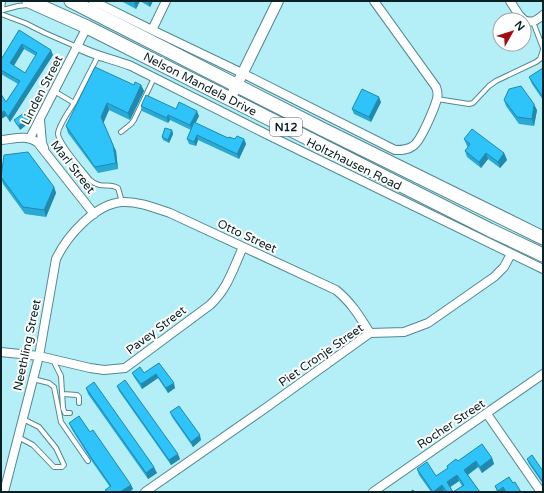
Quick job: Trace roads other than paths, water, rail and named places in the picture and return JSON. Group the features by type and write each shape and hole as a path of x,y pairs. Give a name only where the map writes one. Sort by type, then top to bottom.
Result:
{"highway":[{"name":"Nelson Mandela Drive","path":"70,1 341,139 543,238"},
{"name":"Nelson Mandela Drive","path":"33,3 87,27 490,230 543,255"}],"street":[{"path":"93,1 242,73 395,150 412,148 418,141 437,99 438,93 436,87 374,1"},
{"path":"152,30 166,1"},
{"path":"230,99 278,1"},
{"path":"510,1 518,12"},
{"path":"533,22 543,15"},
{"name":"Linden Street","path":"1,140 30,138 87,27"},
{"name":"Holtzhausen Road","path":"78,47 98,56 118,61 154,77 543,269"},
{"path":"16,138 40,120"},
{"path":"40,120 42,143 45,149"},
{"name":"Marl Street","path":"30,138 45,149 94,214"},
{"name":"Otto Street","path":"94,214 111,205 122,202 150,206 170,213 336,290 351,305 370,334"},
{"name":"Neethling Street","path":"4,492 39,356 56,259 78,228 94,214"},
{"name":"Pavey Street","path":"1,352 39,356 104,370 125,368 217,299 223,291 243,248"},
{"name":"Piet Cronje Street","path":"145,492 267,408 370,334 404,332 428,323 494,277 504,267 511,254"},
{"name":"Rocher Street","path":"373,492 543,374"},
{"path":"487,414 541,492"}],"lane":[{"path":"3,1 2,12 18,6 33,3"},
{"name":"Holtzhausen Road","path":"2,12 78,47"},
{"path":"437,99 469,104 473,103 489,86 496,81 540,59 543,49 533,22"},
{"path":"98,56 59,129 58,134 61,143 90,180 99,186 114,186 118,188 122,202"},
{"path":"120,132 134,120 154,77"},
{"path":"54,92 74,103"},
{"path":"52,359 60,372 63,408 65,413 70,413"},
{"path":"33,379 50,383 54,387 61,422 88,461"},
{"path":"63,394 78,395 79,404"},
{"path":"18,437 33,445 54,467 58,468 64,465 56,448 39,427 23,419"}]}
